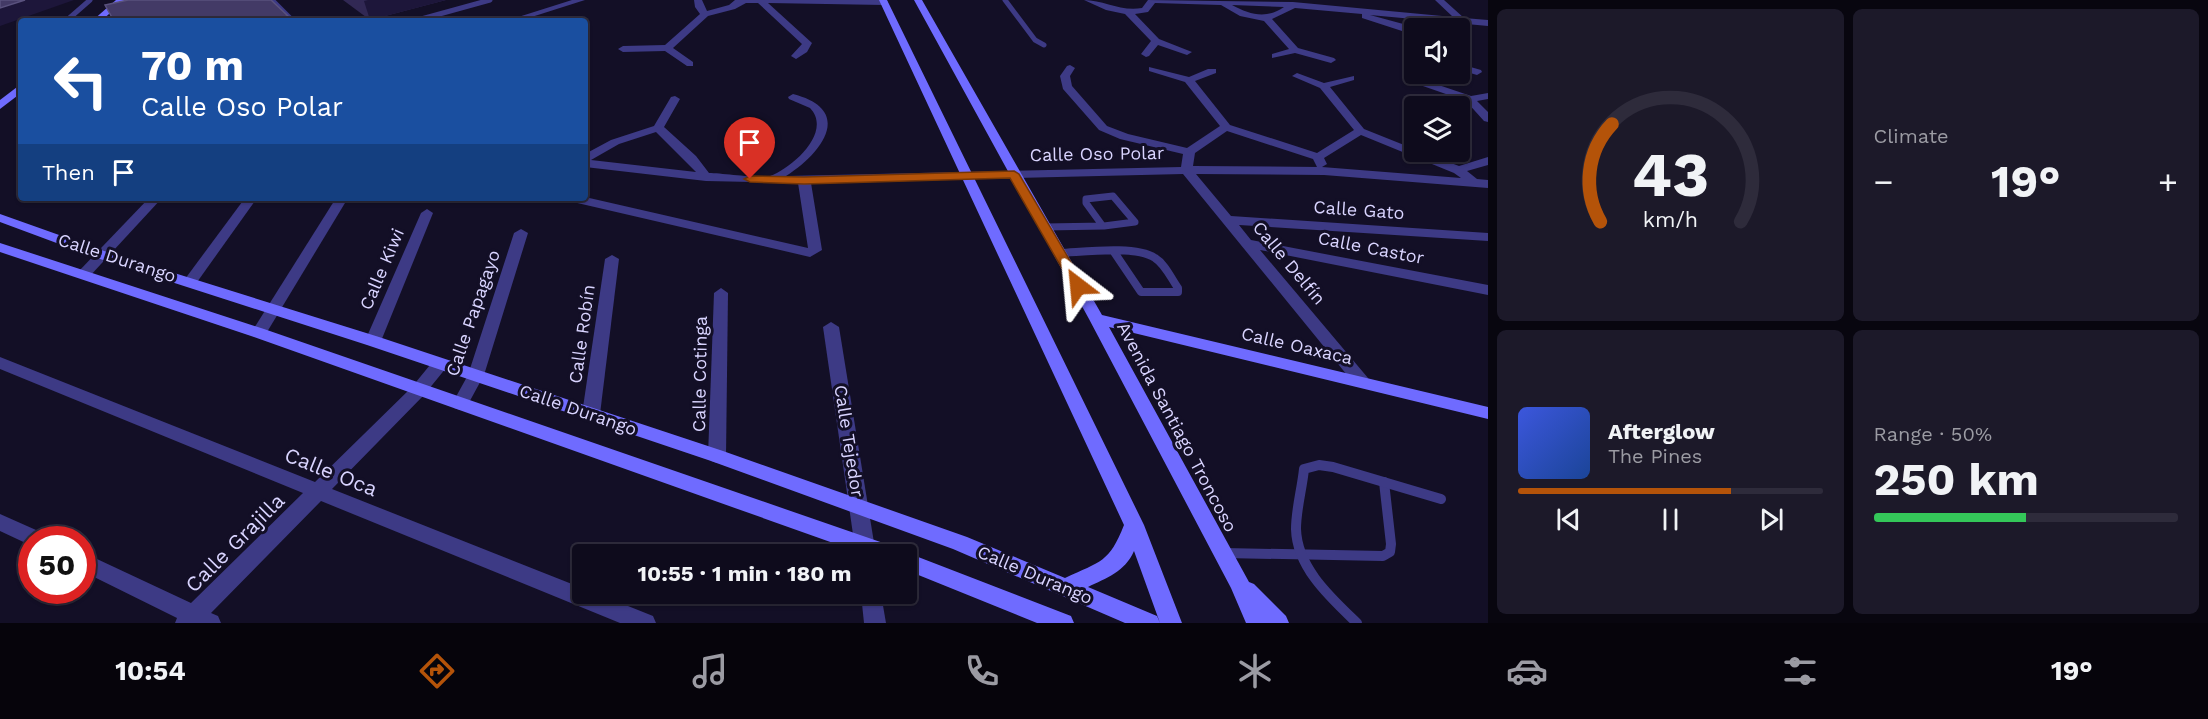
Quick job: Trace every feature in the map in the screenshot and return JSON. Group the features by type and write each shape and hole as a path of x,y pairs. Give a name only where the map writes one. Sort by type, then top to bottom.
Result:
{"main road":[{"path":"102,18 121,0"},
{"name":"Avenida Santiago Troncoso","path":"920,0 1014,174 1097,319 1239,583 1257,623"},
{"path":"883,1 1134,525 1171,623"},
{"path":"0,106 18,90"},
{"name":"Calle Durango","path":"0,218 102,255 373,341 717,456 960,543 1149,623"},
{"name":"Calle Durango","path":"0,247 260,333 849,544"},
{"name":"Calle Oaxaca","path":"1097,319 1488,413"},
{"path":"1067,587 1112,565 1122,555 1134,525"},
{"name":"Calle Durango","path":"917,565 1063,623"},
{"path":"1239,583 1278,623"}],"street":[{"path":"520,18 581,0"},
{"path":"698,0 699,8 705,14"},
{"path":"739,0 883,1"},
{"path":"667,48 705,14 732,7 744,0"},
{"path":"1089,0 1129,13 1145,10 1152,0 1255,2 1445,18"},
{"path":"1348,0 1355,10 1371,19 1404,27"},
{"path":"1439,0 1459,18"},
{"path":"760,1 803,37 807,43 804,50 796,56"},
{"path":"1221,2 1235,11 1267,19 1281,15 1293,5"},
{"path":"1129,13 1156,41 1187,52"},
{"path":"1267,19 1295,50"},
{"path":"1470,21 1488,23"},
{"path":"1146,54 1156,41"},
{"path":"623,49 667,48 690,64"},
{"path":"1275,56 1295,50 1331,60"},
{"path":"1070,68 1065,76 1067,87 1103,128 1124,137 1189,153"},
{"path":"1152,69 1189,80 1226,127 1318,157 1324,171"},
{"path":"1470,70 1477,72"},
{"path":"1189,80 1212,72"},
{"path":"1297,76 1324,86 1360,131 1458,170 1474,183"},
{"path":"1324,86 1350,78"},
{"path":"1428,84 1462,96"},
{"path":"1470,99 1488,96"},
{"path":"772,180 799,162 816,144 823,129 820,112 812,105 793,97"},
{"path":"588,159 615,142 658,128 675,99"},
{"path":"1470,99 1488,119"},
{"path":"1186,170 1189,153 1226,127"},
{"path":"658,128 692,159 706,177"},
{"path":"1318,157 1360,131"},
{"name":"Calle Oso Polar","path":"588,161 706,177 772,180 1186,170 1324,171 1488,184"},
{"path":"1458,170 1488,161"},
{"name":"Calle Delfín","path":"1186,170 1362,382"},
{"path":"586,201 810,253 815,250 804,180"},
{"path":"84,274 153,201"},
{"path":"190,282 249,201"},
{"path":"260,333 340,201"},
{"name":"Calle Kiwi","path":"373,341 427,213"},
{"name":"Calle Gato","path":"1228,220 1488,237"},
{"name":"Calle Papagayo","path":"460,404 476,375 521,233"},
{"name":"Calle Castor","path":"1247,243 1488,290"},
{"name":"Calle Robín","path":"591,414 612,259"},
{"name":"Calle Cotinga","path":"717,456 721,292"},
{"name":"Calle Tejedor","path":"831,327 865,544"},
{"name":"Calle Oca","path":"0,363 645,623"},
{"name":"Calle Grajilla","path":"197,620 418,391 440,364"},
{"path":"0,522 18,531"},
{"path":"96,568 197,620"},
{"path":"872,604 874,623"}],"lane":[{"path":"69,18 90,0"},
{"path":"272,0 290,18"},
{"path":"425,18 490,0"},
{"path":"1005,0 1035,40 1044,45"},
{"path":"1045,227 1102,225 1130,224 1135,222 1113,196 1086,199 1086,203 1102,225"},
{"path":"1060,253 1114,252 1144,253 1153,256 1178,288 1178,292 1148,294 1141,292 1114,252"},
{"path":"1357,623 1314,574 1301,553 1296,531 1304,469 1319,465 1333,467 1441,499"},
{"path":"1223,554 1301,553 1383,556 1390,552 1384,482"}],"building":[{"path":"0,0 25,0 0,8"},
{"path":"128,0 271,0 288,16 279,18 112,18 105,5"}],"route":[{"path":"750,179 804,180 1014,174 1078,286"}]}
